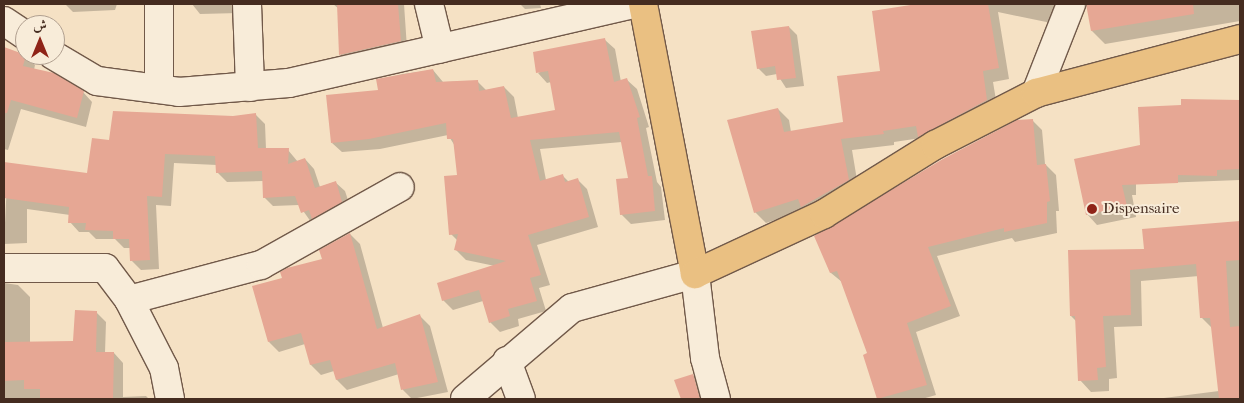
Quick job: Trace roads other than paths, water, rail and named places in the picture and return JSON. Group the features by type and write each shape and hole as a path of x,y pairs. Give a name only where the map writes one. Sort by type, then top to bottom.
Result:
{"main road":[{"path":"643,4 695,274 824,214 935,145 1036,93 1240,39"}],"street":[{"path":"159,4 159,89"},
{"path":"247,4 250,86"},
{"path":"429,4 440,49"},
{"path":"65,62 97,81 179,92 289,84 634,4"},
{"path":"1036,93 1071,4"},
{"path":"4,21 15,29"},
{"path":"129,300 261,265 400,187"},
{"path":"4,268 106,268 129,300 164,368 170,399"},
{"path":"465,399 507,361 572,308 695,274 705,358 716,399"},
{"path":"507,361 521,399"}],"place":[{"name":"Dispensaire","path":"1092,209"}]}
